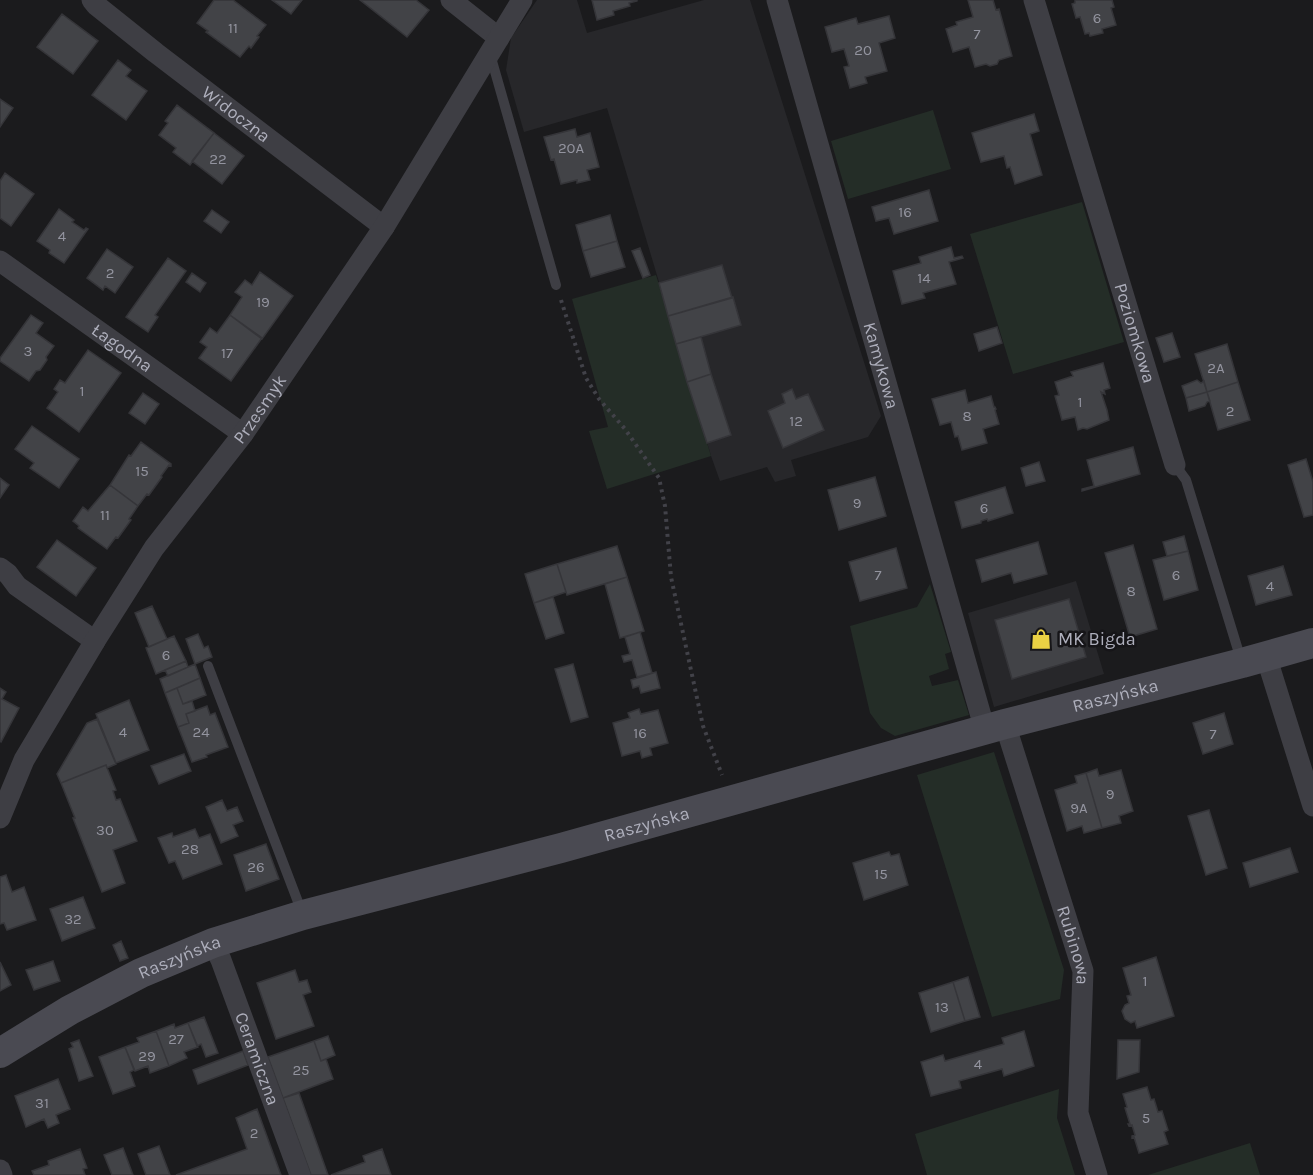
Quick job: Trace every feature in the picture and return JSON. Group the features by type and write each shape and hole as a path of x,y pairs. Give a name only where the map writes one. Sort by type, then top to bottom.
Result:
{"street":[{"name":"Widoczna","path":"92,0 156,53 384,227"},
{"path":"452,0 494,45"},
{"name":"Przesmyk","path":"0,818 24,760 154,548 243,434 384,227 522,0"},
{"name":"Kamykowa","path":"777,0 995,727"},
{"name":"Poziomkowa","path":"1034,0 1175,465"},
{"name":"Łagodna","path":"0,261 243,434"},
{"path":"0,568 18,586 95,641"},
{"name":"Raszyńska","path":"0,1053 70,1010 110,989 141,973 213,943 303,915 561,848 995,727 1313,643"},
{"path":"1254,660 1313,806"},
{"name":"Rubinowa","path":"995,727 1083,971 1078,1113 1097,1175"},
{"name":"Ceramiczna","path":"213,943 300,1175"},
{"path":"0,1170 2,1175"}],"lane":[{"path":"494,45 556,285"},
{"name":"Poziomkowa","path":"1175,465 1186,480 1254,660"},
{"path":"208,666 303,915"}],"path":[{"path":"556,285 586,378 599,399 625,429 659,478 665,506 671,577 703,726 730,801"}],"shaded area":[{"path":"537,0 577,0 587,33 704,0 750,0 881,416 868,437 791,460 796,476 775,482 767,467 720,481 607,108 524,132 506,70 511,38"},
{"path":"933,110 951,169 848,199 831,141"},
{"path":"1082,202 1124,342 1013,374 970,234"},
{"path":"656,275 711,456 607,489 589,431 608,427 572,299"},
{"path":"1076,581 1104,674 994,707 968,613"},
{"path":"930,584 951,652 945,654 949,669 929,676 932,686 958,680 969,715 895,736 881,728 870,713 850,626 917,607"},
{"path":"994,752 1064,970 1060,999 992,1017 917,775"},
{"path":"1059,1089 1057,1118 1075,1175 927,1175 915,1134"},
{"path":"1250,1143 1260,1175 1148,1175"}],"building":[{"path":"214,0 233,0 266,25 251,48 249,46 240,57 197,23"},
{"path":"272,0 302,0 291,14"},
{"path":"360,0 416,0 429,10 407,37"},
{"path":"592,0 637,1 629,3 630,6 613,11 614,15 597,20"},
{"path":"968,0 993,0 996,10 999,9 1012,56 999,60 997,64 975,67 969,47 953,52 946,29 957,25 956,22 973,17"},
{"path":"1075,0 1112,0 1114,7 1111,8 1116,25 1102,29 1103,33 1090,36 1089,33 1085,34 1080,17 1076,18 1072,4"},
{"path":"62,14 98,41 73,74 37,47"},
{"path":"889,16 895,38 879,43 887,71 865,77 867,83 850,88 844,67 849,66 844,49 832,52 825,27 856,18 858,24"},
{"path":"118,60 131,70 126,76 147,91 126,120 92,95"},
{"path":"0,99 13,108 0,127"},
{"path":"177,105 214,133 190,165 173,152 176,148 159,135 168,123 165,121"},
{"path":"1034,114 1039,131 1030,134 1042,175 1015,184 1004,156 981,162 972,133"},
{"path":"575,129 577,137 590,133 599,167 587,170 590,180 561,184 554,159 551,160 544,137"},
{"path":"214,133 244,156 222,184 192,161"},
{"path":"5,173 34,194 11,226 0,218 0,181"},
{"path":"929,190 938,221 894,234 889,218 876,221 872,207"},
{"path":"59,209 74,220 72,222 84,230 88,229 64,263 37,241"},
{"path":"212,210 229,222 221,233 204,221"},
{"path":"610,215 617,241 583,251 576,225"},
{"path":"617,241 625,267 591,277 583,251"},
{"path":"951,247 954,258 962,256 963,258 949,262 956,284 923,293 925,298 902,304 893,271 921,263 919,257"},
{"path":"640,248 650,275 643,278 632,251"},
{"path":"107,249 133,267 115,293 105,286 103,290 87,278"},
{"path":"168,258 186,271 155,315 158,317 148,332 126,317"},
{"path":"722,265 732,298 668,316 659,283"},
{"path":"260,272 293,296 262,339 230,315 242,297 235,292 245,280 252,285"},
{"path":"192,273 206,283 200,292 186,282"},
{"path":"733,297 741,325 676,344 668,316"},
{"path":"31,315 43,323 36,333 54,346 40,370 36,371 29,381 0,361 0,358"},
{"path":"230,315 262,338 231,381 199,358 207,347 200,342 210,328 217,333"},
{"path":"997,327 1002,343 979,351 974,334"},
{"path":"1172,333 1180,357 1164,362 1156,338"},
{"path":"701,337 711,374 687,382 676,344"},
{"path":"1227,344 1238,382 1207,392 1195,354"},
{"path":"88,350 121,373 79,432 47,408 58,392 54,389 60,380 65,383"},
{"path":"1103,363 1110,388 1104,390 1105,394 1101,392 1109,420 1087,429 1078,430 1075,417 1062,420 1055,396 1059,395 1055,382 1073,376 1071,372"},
{"path":"711,374 731,435 707,443 687,382"},
{"path":"1197,380 1201,383 1204,381 1207,392 1186,398 1182,386"},
{"path":"1238,382 1250,420 1218,430 1207,392"},
{"path":"792,389 796,399 808,394 824,430 783,448 768,411 785,403 782,394"},
{"path":"965,390 968,403 991,396 999,424 983,429 987,443 962,450 951,422 940,425 932,399"},
{"path":"1207,392 1210,401 1205,406 1189,411 1186,398"},
{"path":"143,393 159,404 145,424 129,413"},
{"path":"32,426 79,459 59,488 30,468 34,463 15,449"},
{"path":"141,442 171,466 169,465 149,495 147,494 138,506 110,485 129,455 131,456"},
{"path":"1133,447 1140,474 1082,491 1082,489 1094,486 1087,460"},
{"path":"1306,459 1313,482 1313,515 1304,517 1288,465"},
{"path":"1039,462 1045,481 1026,486 1021,468"},
{"path":"875,477 886,516 839,530 828,490"},
{"path":"0,478 9,485 0,498"},
{"path":"110,485 138,506 129,519 131,520 107,549 78,528 79,526 73,521 83,507 88,511"},
{"path":"1005,487 1013,513 962,528 955,502"},
{"path":"1184,536 1188,551 1167,556 1163,542"},
{"path":"57,540 96,568 76,596 37,567"},
{"path":"1038,542 1047,574 1014,583 1011,573 982,582 976,560"},
{"path":"1133,545 1157,629 1130,637 1105,553"},
{"path":"617,546 627,577 567,595 557,564"},
{"path":"896,548 907,588 860,601 849,562"},
{"path":"1188,551 1198,590 1164,600 1153,560"},
{"path":"557,564 566,592 534,603 525,574"},
{"path":"1283,566 1292,595 1256,605 1248,576"},
{"path":"627,577 644,631 620,638 605,584"},
{"path":"553,597 564,633 546,639 534,603"},
{"name":"MK Bigda","path":"1069,599 1086,657 1012,679 995,620"},
{"path":"152,606 167,639 149,647 135,613"},
{"path":"640,632 652,673 637,677 632,660 624,662 622,656 630,654 625,637"},
{"path":"198,634 204,648 208,646 212,657 195,664 186,639"},
{"path":"174,636 186,661 156,674 146,648"},
{"path":"186,661 188,667 168,676 165,670"},
{"path":"195,664 200,678 165,693 160,679"},
{"path":"573,664 588,717 571,722 555,669"},
{"path":"656,672 660,688 641,693 639,686 633,688 631,680"},
{"path":"200,678 206,695 183,704 177,688"},
{"path":"0,688 6,692 2,699 19,708 1,742 0,741"},
{"path":"177,688 183,704 192,701 195,711 186,714 189,723 178,727 165,693"},
{"path":"129,700 149,750 116,763 96,714"},
{"path":"207,706 210,715 215,713 228,747 192,762 178,727 189,723 186,714"},
{"path":"639,709 641,714 658,710 668,743 650,748 652,755 642,758 640,751 622,756 613,723 630,718 628,713"},
{"path":"1224,713 1233,744 1203,754 1193,723"},
{"path":"97,719 116,764 107,768 106,765 61,783 57,774 87,723"},
{"path":"184,754 191,771 159,784 151,766"},
{"path":"106,765 116,790 113,791 116,800 120,799 137,841 113,850 125,883 102,892 61,783"},
{"path":"1097,769 1099,776 1121,770 1133,811 1119,816 1121,823 1102,828 1086,773"},
{"path":"1086,773 1102,828 1084,833 1082,826 1067,831 1055,790 1077,783 1075,776"},
{"path":"222,800 227,811 237,807 243,821 233,825 238,836 221,843 206,807"},
{"path":"1209,810 1227,868 1206,875 1188,816"},
{"path":"195,829 199,838 210,834 222,864 183,879 175,861 169,863 158,838 172,833 173,837"},
{"path":"266,844 279,879 246,891 234,855"},
{"path":"1290,848 1298,872 1250,887 1243,863"},
{"path":"889,852 891,856 899,854 908,885 864,900 853,863"},
{"path":"6,875 12,892 24,887 36,920 7,930 4,923 0,924 0,877"},
{"path":"83,897 95,928 62,941 50,909"},
{"path":"121,941 128,958 120,961 113,945"},
{"path":"1156,957 1174,1016 1137,1028 1135,1021 1131,1023 1125,1019 1122,1011 1129,1003 1127,996 1131,995 1123,968"},
{"path":"53,961 60,981 34,990 26,970"},
{"path":"0,962 11,985 0,991"},
{"path":"295,970 299,982 307,980 311,992 303,995 314,1026 276,1039 257,983"},
{"path":"968,977 980,1017 965,1021 953,982"},
{"path":"953,982 965,1021 931,1032 919,993"},
{"path":"204,1017 218,1053 206,1057 201,1044 197,1046 188,1023"},
{"path":"188,1023 198,1047 184,1052 187,1058 169,1066 156,1031 174,1024 175,1028"},
{"path":"156,1031 169,1066 150,1073 148,1066 135,1071 125,1047 139,1042 137,1038"},
{"path":"1024,1031 1034,1066 1004,1076 1002,1069 959,1081 961,1088 931,1096 921,1062 943,1055 945,1061 1004,1044 1002,1038"},
{"path":"328,1036 335,1055 321,1061 314,1041"},
{"path":"79,1040 93,1076 79,1081 69,1049 73,1047 71,1043"},
{"path":"1118,1040 1140,1040 1139,1072 1117,1079"},
{"path":"314,1041 321,1061 326,1059 333,1079 283,1098 268,1057"},
{"path":"125,1047 134,1070 130,1072 135,1086 113,1094 99,1057"},
{"path":"243,1051 248,1065 198,1084 193,1070"},
{"path":"58,1079 70,1109 56,1115 59,1123 48,1128 44,1119 26,1127 15,1096"},
{"path":"1147,1087 1158,1112 1162,1111 1168,1130 1164,1132 1168,1144 1139,1153 1134,1137 1132,1138 1135,1135 1132,1125 1128,1124 1130,1124 1123,1094"},
{"path":"299,1093 328,1175 311,1175 283,1098"},
{"path":"257,1109 281,1175 176,1175 247,1149 236,1118"},
{"path":"159,1146 170,1175 146,1175 138,1154"},
{"path":"123,1148 133,1175 112,1175 104,1155"},
{"path":"80,1149 87,1168 83,1169 85,1175 34,1175 32,1171 49,1165 48,1161"},
{"path":"382,1149 391,1175 331,1175 365,1162 363,1156"}],"place":[{"name":"MK Bigda","path":"1041,639"}]}
